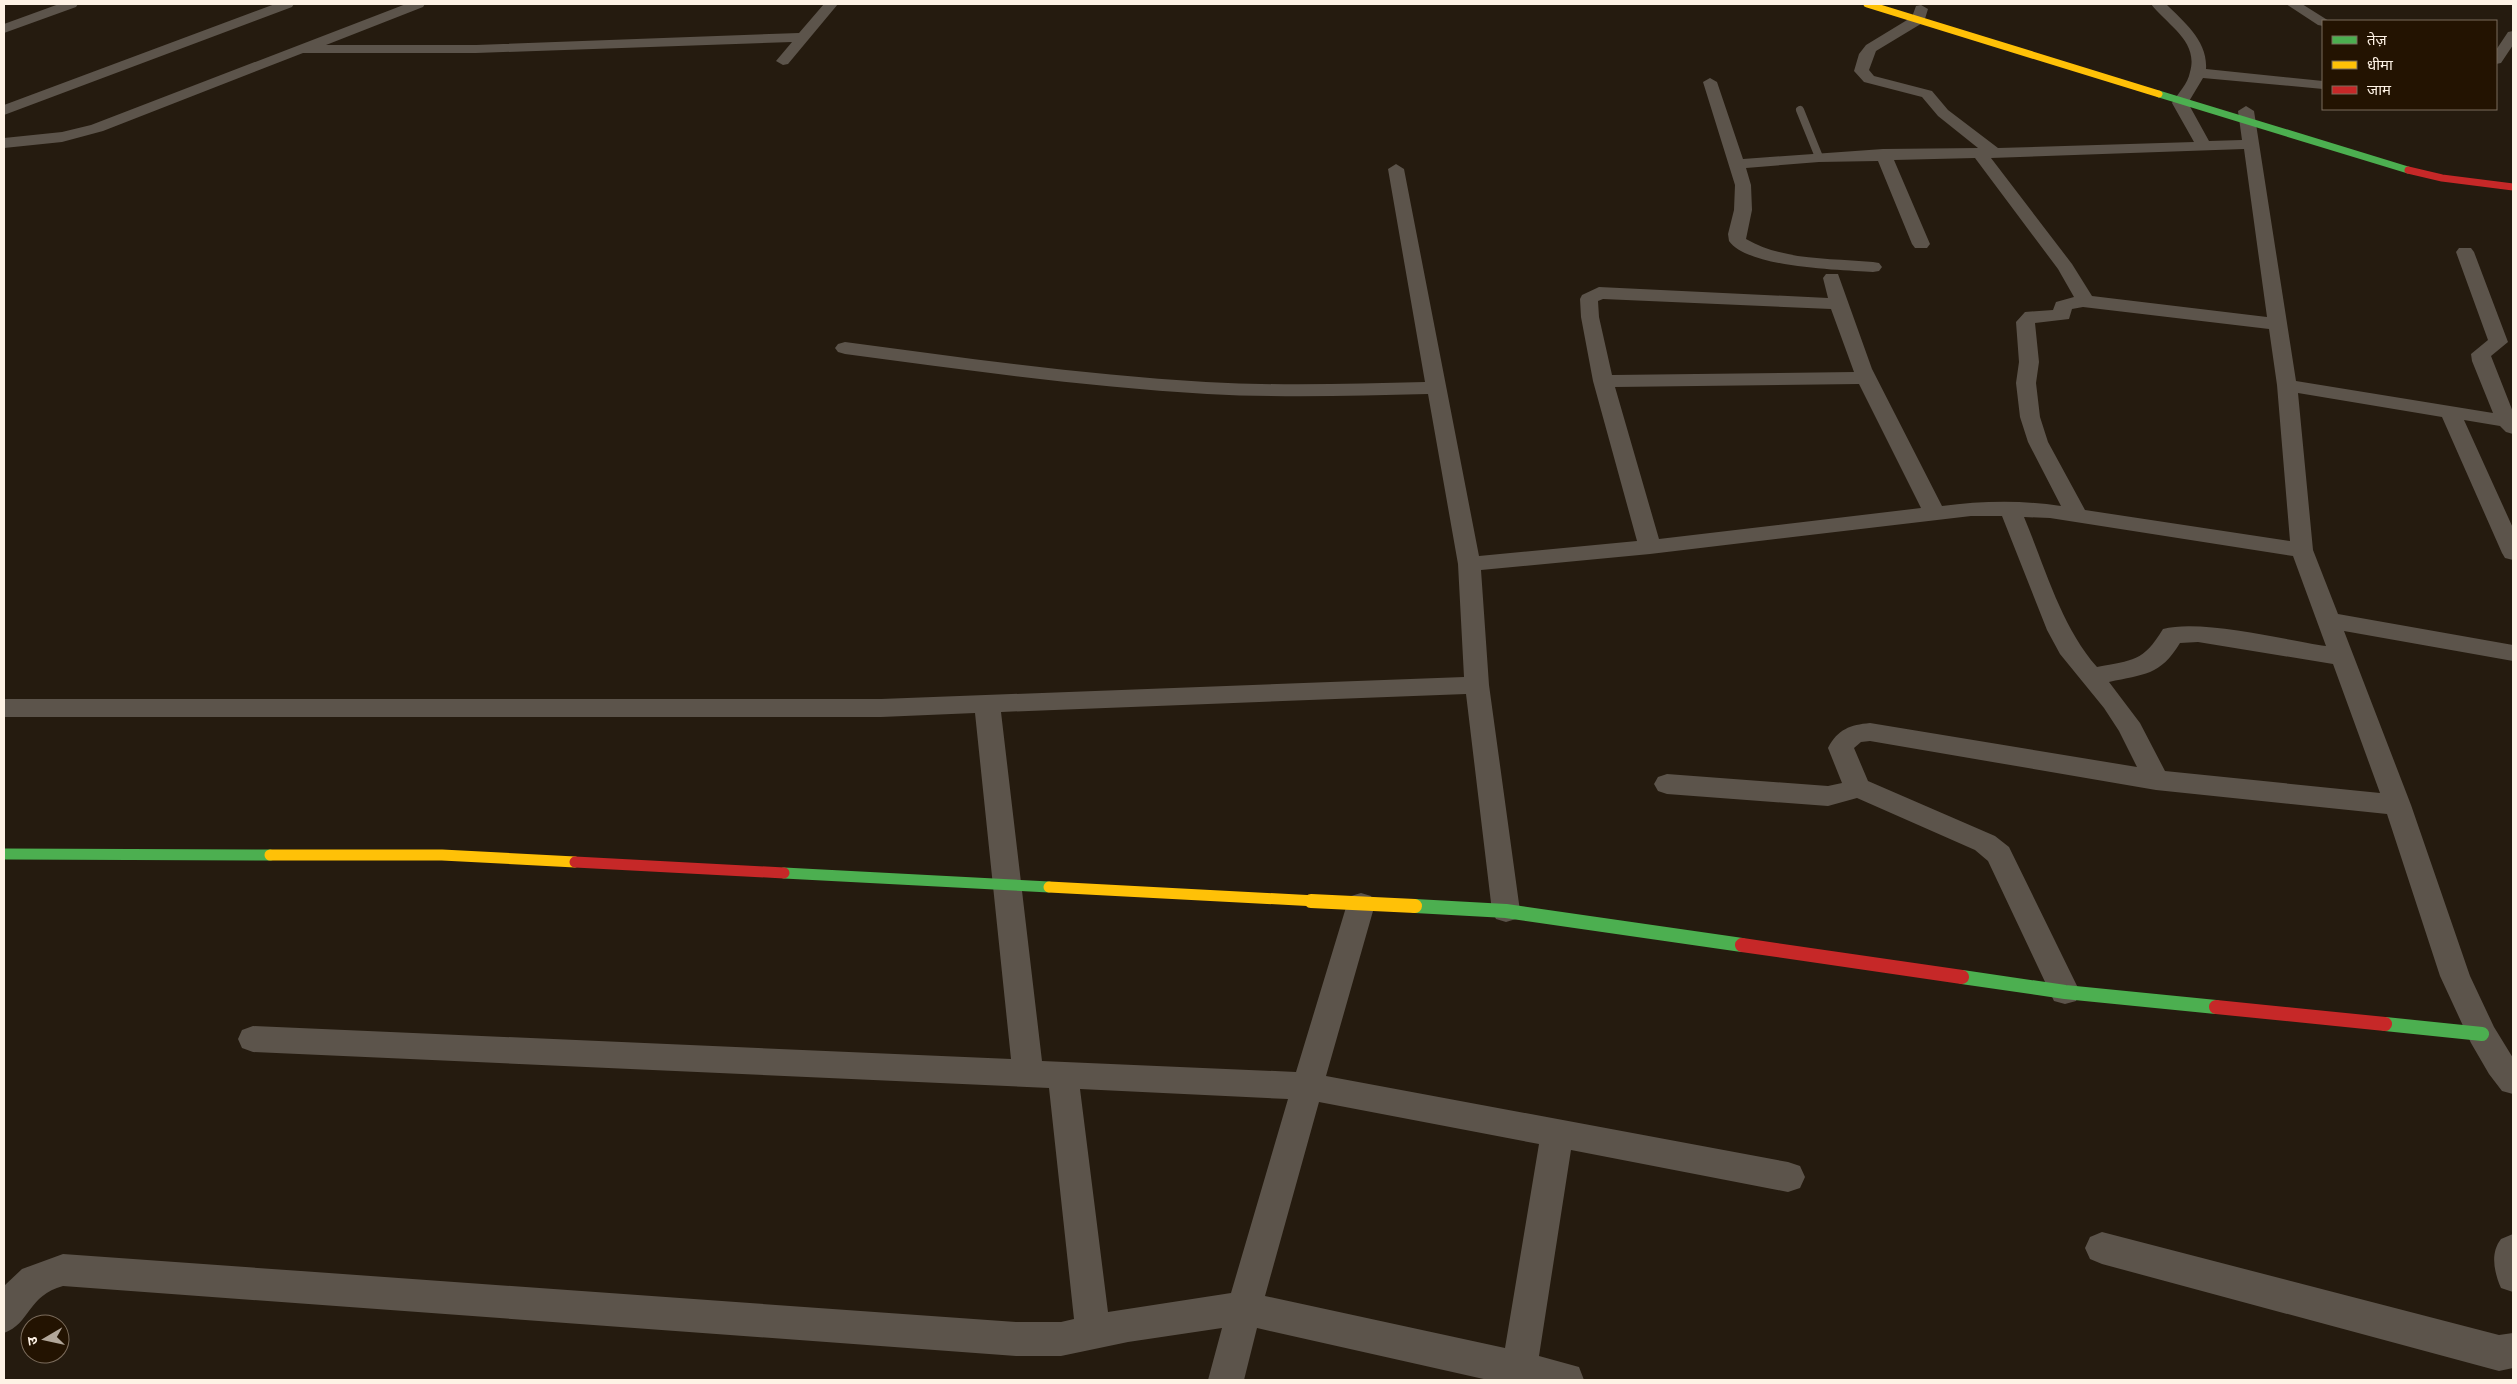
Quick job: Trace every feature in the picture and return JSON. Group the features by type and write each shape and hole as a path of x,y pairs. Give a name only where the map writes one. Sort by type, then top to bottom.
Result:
{"street":[{"path":"4,29 71,4"},
{"path":"4,110 287,4"},
{"path":"4,143 62,137 97,128 418,4"},
{"path":"783,61 831,4"},
{"path":"1867,4 1921,11"},
{"path":"1902,4 2183,97 2249,126 2393,167 2442,178 2513,187"},
{"path":"2158,4 2190,38 2199,53 2198,73 2183,97"},
{"path":"2293,4 2322,21"},
{"path":"1921,11 1871,48 1866,54 1861,72 1869,79 1927,94 1943,113 1986,153 2066,268 2083,297 2083,301"},
{"path":"2497,59 2513,35"},
{"path":"300,49 476,49 803,37"},
{"path":"2198,73 2322,85"},
{"path":"1710,82 1737,164 1744,197 1737,234 1738,241 1759,252 1782,257 1873,267"},
{"path":"2183,97 2204,146"},
{"path":"2249,126 2287,385 2302,550 2398,805 2455,976 2482,1034 2500,1065 2513,1081"},
{"path":"1737,164 1819,156 2204,146 2249,126 2469,171 2513,176"},
{"path":"1883,154 1921,244"},
{"path":"1396,169 1469,564 1477,685 1506,912"},
{"path":"2465,252 2504,335 2493,348 2481,354 2482,361 2511,423"},
{"path":"1832,278 1838,304 1867,378 1934,512"},
{"path":"1650,547 1604,380 1590,317 1589,299 1593,295 1613,293 1838,304"},
{"path":"2077,515 2038,442 2030,417 2026,383 2029,362 2025,322 2032,316 2062,315 2063,306 2083,301 2278,324"},
{"path":"845,348 1027,372 1158,384 1259,390 1436,388"},
{"path":"1604,380 1867,378"},
{"path":"2287,385 2450,411 2511,423"},
{"path":"2450,411 2513,554"},
{"path":"1469,564 1650,547 1971,509 2010,509 2077,515 2302,550"},
{"path":"2010,509 2059,630 2072,654 2113,702 2131,728 2156,780"},
{"path":"2328,620 2513,653"},
{"path":"2091,677 2145,666 2159,656 2172,635 2180,633 2342,657"},
{"path":"4,708 774,709 987,704 1477,685"},
{"path":"987,704 1028,1074"},
{"path":"2065,992 1999,854 1985,843 1857,787 1841,748 1846,738 1854,733 1870,732 2156,780 2398,805"},
{"path":"1667,784 1828,796 1842,794 1857,787"},
{"path":"4,854 442,855 1506,912 2065,992 2482,1034"},
{"path":"1226,1380 1244,1308 1361,904"},
{"path":"253,1039 1307,1086 1788,1177"},
{"path":"1063,1075 1093,1332"},
{"path":"1519,1370 1557,1133"},
{"path":"2102,1248 2499,1353 2513,1351"},
{"path":"2513,1250 2510,1252 2513,1276"},
{"path":"4,1316 18,1293 41,1274 63,1270 1016,1339 1061,1338 1244,1308 1566,1380"}],"lane":[{"path":"1800,110 1819,156"}],"traffic: fast":[{"path":"2159,94 2408,170"},
{"path":"4,854 270,855"},
{"path":"784,873 1049,887"},
{"path":"1415,906 1506,911 1742,945"},
{"path":"1962,977 2065,992 2216,1007"},
{"path":"2385,1024 2482,1034"}],"traffic: slow":[{"path":"1867,4 2159,94"},
{"path":"270,855 442,855 575,862"},
{"path":"1049,887 1415,906"}],"traffic: jam":[{"path":"2408,170 2442,178 2513,187"},
{"path":"575,862 784,873"},
{"path":"1742,945 1962,977"},
{"path":"2216,1007 2385,1024"}]}
